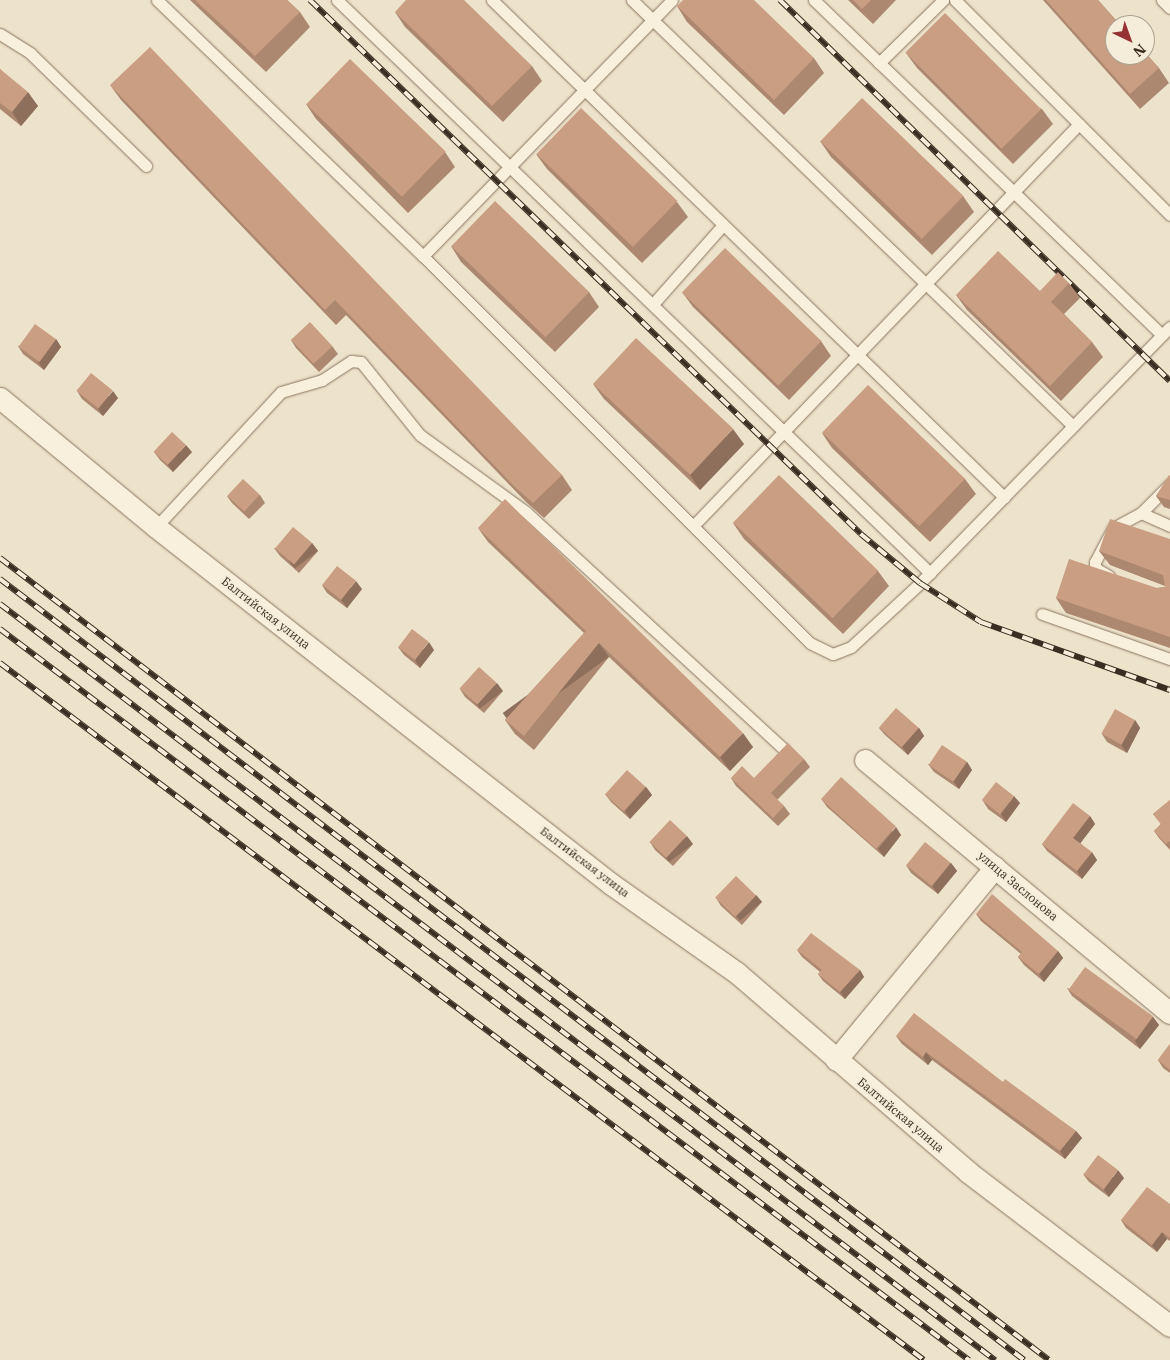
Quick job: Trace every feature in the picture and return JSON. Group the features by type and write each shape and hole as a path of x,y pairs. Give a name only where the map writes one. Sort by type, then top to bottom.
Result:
{"street":[{"name":"Балтийская улица","path":"0,398 156,527 611,884 738,973 836,1060 968,1172 1170,1326"},
{"name":"улица Заслонова","path":"865,760 1170,1013"},
{"path":"836,1060 995,867"}],"lane":[{"path":"156,0 423,256 810,643 832,654 851,646 930,573 1166,331 1014,192 814,0"},
{"path":"337,0 511,165 930,573"},
{"path":"492,0 1004,497"},
{"path":"632,0 1074,426"},
{"path":"423,256 672,0"},
{"path":"879,63 943,0"},
{"path":"955,0 1170,215"},
{"path":"1162,0 1170,8"},
{"path":"0,34 30,52 146,166"},
{"path":"694,525 1079,124"},
{"path":"653,304 724,224"},
{"path":"156,527 281,392 322,380 351,361 362,362 420,435 526,512 783,748"},
{"path":"1119,579 1102,573 1095,562 1113,528 1141,513 1170,484"},
{"path":"1141,513 1170,526"},
{"path":"1042,614 1170,659"}],"building":[{"path":"195,0 287,0 300,12 255,56"},
{"path":"406,0 464,0 532,66 492,106 395,12"},
{"path":"683,0 754,0 814,58 774,100 677,6"},
{"path":"853,0 871,0 862,9"},
{"path":"1046,0 1098,0 1111,15 1105,15 1105,65 1155,64 1159,68 1130,94"},
{"path":"945,13 1041,109 1002,149 905,53"},
{"path":"150,47 562,475 533,503 515,487 335,300 325,310 110,85"},
{"path":"350,59 446,151 402,197 306,104"},
{"path":"0,69 28,92 12,112 0,103"},
{"path":"862,98 963,196 922,239 820,141"},
{"path":"581,108 677,201 633,247 537,154"},
{"path":"495,201 589,292 545,337 451,246"},
{"path":"725,248 821,341 778,386 682,293"},
{"path":"998,251 1040,291 1058,272 1069,283 1051,302 1092,342 1050,386 956,295"},
{"path":"310,322 333,346 313,364 291,340"},
{"path":"35,324 56,339 40,362 19,347"},
{"path":"636,338 733,429 690,475 593,384"},
{"path":"91,373 113,391 98,408 77,391"},
{"path":"868,385 965,479 919,526 822,432"},
{"path":"172,432 186,445 167,465 154,452"},
{"path":"779,475 878,571 832,618 733,522"},
{"path":"1170,476 1170,500 1156,496"},
{"path":"243,479 260,495 244,512 227,496"},
{"path":"505,499 743,733 720,757 599,643 524,736 505,720 586,631 478,528"},
{"path":"1110,519 1170,539 1170,637 1056,598 1069,559 1157,588 1165,587 1163,575 1099,551"},
{"path":"293,527 312,543 294,565 275,548"},
{"path":"337,566 356,581 341,600 322,585"},
{"path":"412,629 429,642 415,660 398,647"},
{"path":"479,667 497,683 477,705 460,689"},
{"path":"896,708 919,728 902,747 879,728"},
{"path":"1115,709 1135,720 1122,745 1101,733"},
{"path":"788,743 804,759 771,793 784,806 773,818 731,778 742,766 754,778"},
{"path":"942,745 967,762 953,782 929,765"},
{"path":"627,770 646,787 623,811 605,795"},
{"path":"841,777 896,827 876,849 821,799"},
{"path":"996,782 1014,796 1000,814 982,800"},
{"path":"1170,800 1170,841 1166,844 1154,831 1161,824 1153,814"},
{"path":"1073,803 1090,816 1073,838 1092,852 1077,871 1042,844"},
{"path":"670,820 687,836 666,858 650,842"},
{"path":"925,842 951,863 932,886 906,865"},
{"path":"736,876 756,895 735,917 715,898"},
{"path":"992,894 1058,951 1039,974 1018,957 1022,952 976,914"},
{"path":"811,933 860,970 840,992 818,974 822,970 797,950"},
{"path":"1085,967 1153,1016 1136,1039 1069,990"},
{"path":"914,1013 1003,1082 1005,1079 1076,1131 1060,1151 926,1052 923,1057 896,1036"},
{"path":"1170,1044 1170,1070 1158,1060"},
{"path":"1098,1155 1118,1170 1104,1189 1084,1174"},
{"path":"1147,1187 1170,1204 1170,1238 1162,1232 1152,1245 1121,1220"}],"railway":[{"path":"310,0 861,534 920,583 981,622 1170,690"},
{"path":"780,0 1170,381"},
{"path":"0,558 1049,1360"},
{"path":"0,579 1024,1360"},
{"path":"0,604 995,1360"},
{"path":"0,629 969,1360"},
{"path":"0,663 924,1360"}]}
